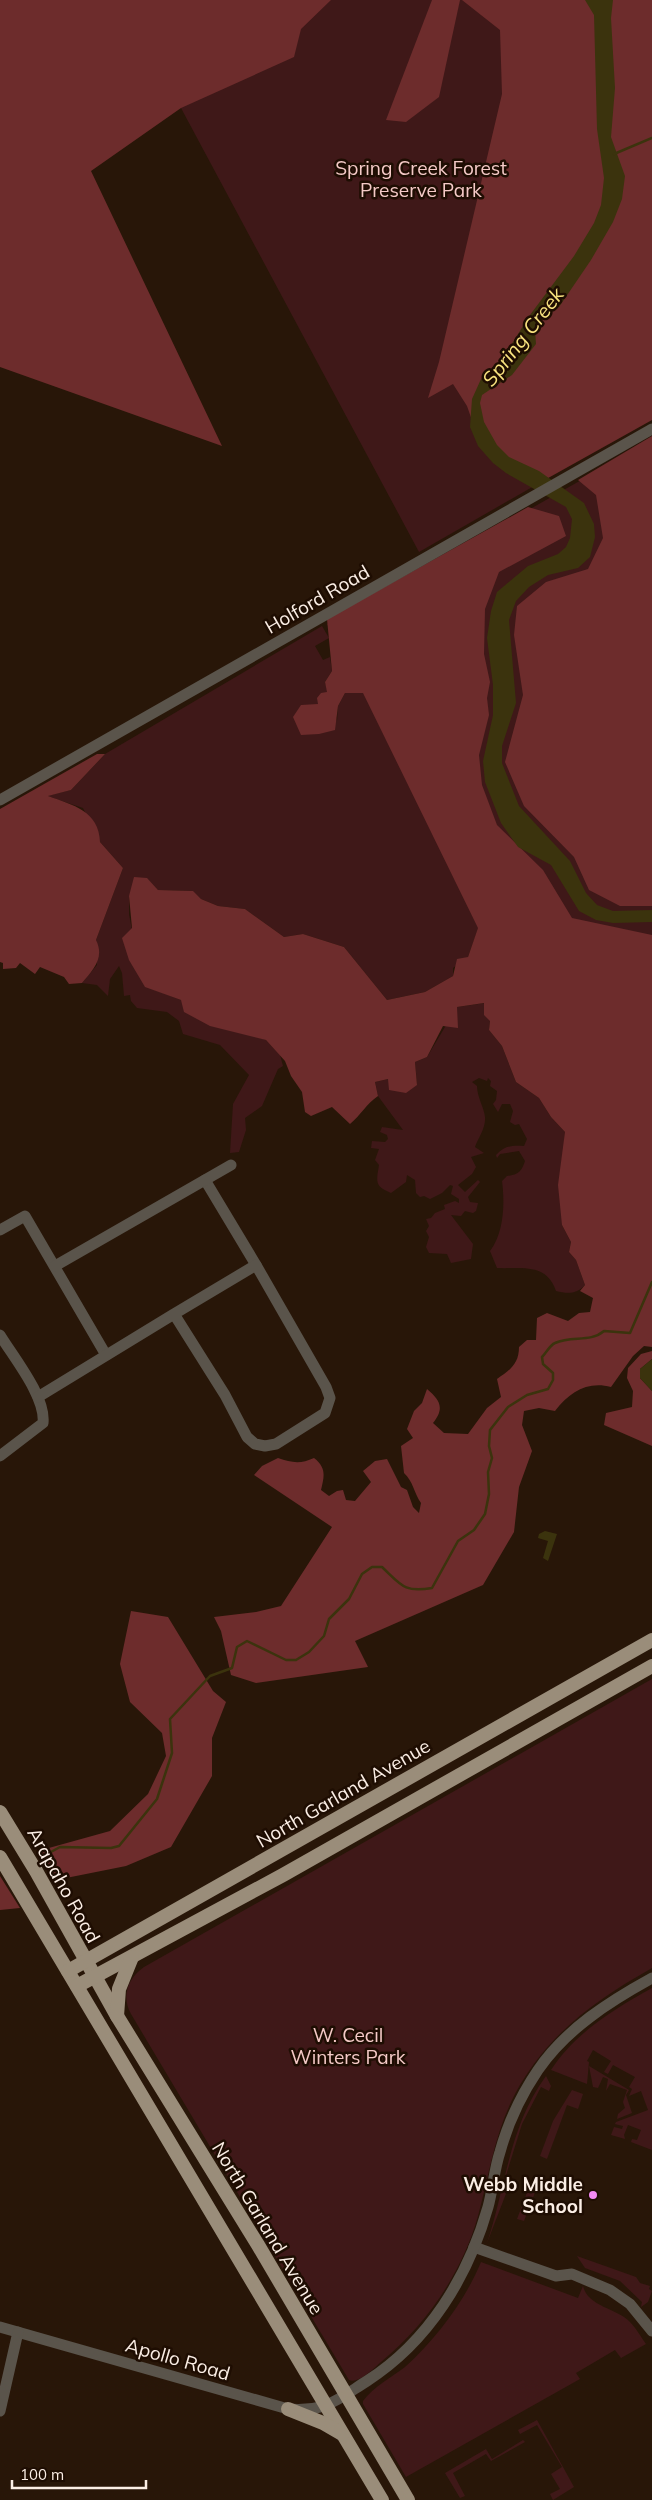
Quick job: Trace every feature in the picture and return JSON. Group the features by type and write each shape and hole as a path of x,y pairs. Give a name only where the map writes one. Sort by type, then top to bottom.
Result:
{"main road":[{"name":"North Garland Avenue","path":"68,1971 652,1640"},
{"path":"77,1986 132,1958 291,1870 652,1666"},
{"name":"Arapaho Road","path":"0,1812 36,1870 94,1977"},
{"name":"Arapaho Road","path":"0,1857 68,1971"},
{"path":"117,2016 119,1989 132,1958"},
{"path":"68,1971 382,2500"},
{"name":"North Garland Avenue","path":"94,1977 161,2091 231,2201 408,2500"},
{"path":"145,2101 161,2091"},
{"path":"212,2213 231,2201"},
{"path":"288,2409 331,2427 345,2436"}],"street":[{"name":"Holford Road","path":"0,800 652,429"},
{"path":"55,1266 231,1165"},
{"path":"174,1314 225,1395 247,1437 255,1444 265,1446 276,1444 325,1413 330,1398 256,1265 205,1180"},
{"path":"0,1230 26,1216 106,1355"},
{"path":"38,1397 256,1265"},
{"path":"0,1336 38,1397 44,1412 43,1423 0,1456"},
{"name":"Apollo Road","path":"0,2327 288,2409 309,2411 327,2406 383,2370 422,2331 454,2289 474,2247 488,2205 506,2133 517,2107 539,2069 568,2035 610,2003 652,1978"},
{"path":"474,2247 556,2276 572,2274 584,2279 623,2298 652,2331"},
{"path":"0,2411 18,2332"}],"green space":[{"name":"Spring Creek Forest Preserve Park","path":"0,0 593,0 541,482 419,552 181,108 10,22"},
{"path":"652,440 652,1062 478,929 468,957 453,968 453,976 425,992 387,1000 344,947 303,934 284,937 245,909 218,906 201,899 192,891 158,890 147,879 129,896 129,914 141,978 145,986 181,1000 245,1033 266,1040 280,1055 283,1066 278,1069 262,1106 245,1118 246,1130 239,1152 230,1153 233,1104 249,1075 220,1045 183,1034 179,1021 167,1012 137,1008 131,1001 130,995 124,996 122,973 119,966 110,979 108,996 97,985 82,983 97,965 96,940 123,868 100,842 83,808 47,796 71,790 105,754 322,626 329,638 315,646 323,660 330,657 332,671 325,682 337,721 338,706 345,693 362,693 327,624"},
{"path":"485,1003 490,1021 489,1030 502,1046 516,1082 539,1098 551,1117 565,1132 562,1225 571,1242 569,1252 576,1260 585,1285 575,1292 556,1291 552,1282 546,1276 533,1269 497,1268 490,1251 495,1244 501,1227 502,1181 507,1176 519,1172 525,1161 519,1151 500,1154 497,1158 496,1155 508,1147 524,1146 527,1139 519,1124 515,1125 510,1122 513,1111 510,1104 502,1104 498,1112 493,1104 496,1100 497,1091 490,1086 491,1081 488,1078 487,1081 479,1078 472,1082 477,1086 485,1117 483,1129 475,1147 484,1153 471,1157 476,1167 472,1174 458,1185 465,1192 478,1180 480,1182 468,1197 470,1202 478,1203 476,1211 473,1213 465,1211 461,1216 451,1215 473,1244 471,1259 451,1263 447,1254 429,1253 426,1247 429,1237 426,1231 429,1226 426,1219 445,1209 444,1205 455,1201 459,1203 459,1199 451,1194 453,1186 450,1185 442,1193 430,1199 424,1196 420,1197 416,1193 415,1180 407,1175 406,1182 391,1193 379,1186 377,1180 379,1165 375,1160 379,1149 371,1148 372,1141 385,1142 388,1139 387,1135 380,1132 382,1127 403,1130 378,1096 375,1082 388,1079 417,1085 415,1062 427,1057 457,1007"},
{"name":"W. Cecil Winters Park","path":"652,1679 652,1968 615,1990 581,2015 551,2043 538,2059 525,2077 507,2111 496,2145 478,2216 471,2237 452,2277 427,2315 413,2332 366,2375 357,2380 349,2380 131,2014 126,1994 130,1982 138,1971 144,1967"},
{"path":"652,1988 652,2150 631,2142 632,2139 637,2140 641,2130 628,2125 624,2135 625,2139 611,2135 614,2127 622,2129 623,2126 615,2124 616,2122 648,2110 641,2091 629,2096 632,2089 629,2087 635,2077 613,2065 608,2074 604,2072 611,2061 593,2050 587,2061 589,2062 587,2084 551,2070 583,2033 610,2013"},
{"path":"589,2066 629,2090 626,2095 632,2113 617,2119 618,2114 625,2108 623,2102 627,2090 610,2084 606,2091 608,2079 603,2077 598,2088 593,2087"},
{"path":"546,2076 551,2086 549,2091 541,2087 522,2124 506,2176 512,2178 487,2243 516,2136 534,2095"},
{"path":"572,2090 583,2094 578,2109 567,2105 547,2159 540,2156 553,2121"},
{"path":"536,2181 539,2182 524,2221 517,2219 531,2182 534,2184"},
{"path":"577,2256 636,2277 640,2283 650,2286 649,2289 652,2291 648,2302 641,2307 642,2302 620,2281 585,2268"},
{"path":"481,2262 578,2298 583,2286 591,2299 618,2313 630,2322 646,2344 621,2358 615,2350 576,2373 580,2379 406,2477 363,2401 377,2387 405,2367 428,2344 449,2319 467,2291"},
{"path":"537,2420 574,2487 553,2500 550,2494 560,2489 551,2474 562,2467 537,2425 520,2434 518,2430"},
{"path":"523,2440 525,2442 491,2461 486,2454 453,2473 465,2496 460,2498 445,2473 486,2449 492,2459"}],"shaded area":[{"path":"0,0 331,0 301,29 294,57 181,108 91,171 222,446 0,367"},
{"path":"432,0 460,0 439,97 406,122 386,120"},
{"path":"462,0 652,0 652,420 541,482 493,455 475,429 467,406 453,384 428,398 439,362 502,94 500,30"},
{"path":"652,436 652,906 620,906 589,890 574,857 524,806 505,762 523,695 514,635 517,606 546,582 588,569 603,538 596,495 578,480"},
{"path":"528,507 559,516 566,536 499,572 485,609 484,654 490,682 487,698 489,715 479,755 482,785 497,825 543,870 572,918 652,935 652,1347 644,1346 633,1356 611,1387 587,1387 573,1393 555,1411 539,1408 524,1411 522,1425 532,1451 519,1487 514,1532 483,1585 355,1641 368,1667 256,1683 231,1675 221,1631 214,1617 256,1612 281,1606 332,1527 254,1475 262,1466 278,1458 296,1462 314,1458 321,1465 324,1473 321,1490 329,1496 343,1490 346,1500 355,1501 371,1482 363,1471 375,1461 387,1459 401,1487 407,1490 413,1507 419,1513 421,1503 404,1473 401,1446 413,1438 407,1429 414,1411 422,1403 427,1389 438,1401 440,1409 433,1423 444,1433 468,1434 487,1408 501,1397 497,1379 513,1366 519,1353 519,1347 527,1340 536,1340 537,1318 547,1313 568,1321 579,1313 590,1312 593,1298 580,1291 585,1285 576,1260 569,1252 571,1242 562,1225 558,1185 565,1132 551,1117 539,1098 516,1082 502,1046 489,1030 490,1021 484,1015 484,1003 457,1007 458,1028 443,1026 427,1057 415,1062 417,1085 406,1093 389,1090 388,1079 375,1082 378,1096 350,1124 332,1107 311,1116 305,1112 302,1092 291,1076 285,1061 266,1040 210,1026 184,1012 181,1000 145,987 129,960 122,938 132,928 129,896 134,877 147,878 158,890 193,891 201,899 218,906 245,909 284,937 303,934 344,947 387,1000 425,992 453,976 457,959 468,957 478,928 363,693 345,693 338,706 335,730 319,734 301,735 293,717 301,705 318,704 317,698 321,693 327,692 325,682 332,671 327,619"},
{"path":"97,754 105,754 71,790 48,796 75,806 90,816 99,831 100,842 123,868 96,940 99,952 96,963 82,983 69,984 64,977 40,967 35,974 20,963 16,968 3,969 3,963 0,962 0,809"},
{"path":"652,1351 652,1359 640,1369 640,1378 652,1391 652,1446 604,1425 606,1413 632,1407 633,1391 627,1378 628,1368 641,1354"},
{"path":"131,1611 168,1617 213,1691 226,1702 212,1738 212,1776 171,1847 126,1866 56,1880 38,1851 110,1831 148,1794 166,1756 162,1733 130,1702 120,1664"},
{"path":"0,1876 20,1908 0,1910"}],"water":[{"name":"Spring Creek","path":"585,0 613,0 611,18 615,88 611,137 625,176 622,199 613,222 591,260 559,307 549,311 535,330 536,344 512,375 482,395 480,403 484,422 497,445 509,457 539,471 584,503 594,524 595,537 590,557 578,568 548,575 529,587 516,601 509,620 516,703 502,746 502,763 519,806 570,861 586,893 597,905 613,911 652,910 652,922 613,923 596,920 579,911 551,865 518,847 501,823 485,782 483,761 493,715 493,685 487,638 491,611 497,592 528,566 558,554 566,547 570,538 572,519 566,507 506,473 493,463 478,446 470,427 472,399 481,379 501,361 530,315 574,256 594,223 601,205 604,178 597,129 594,15"},
{"path":"652,1359 652,1391 640,1378 640,1369"},
{"path":"545,1531 557,1534 548,1561 543,1558 548,1541 538,1538 539,1534"}],"waterway":[{"path":"614,154 652,138"},
{"path":"49,1853 60,1847 111,1848 119,1846 157,1799 172,1753 170,1719 210,1676 232,1668 237,1647 247,1641 286,1660 296,1660 309,1652 324,1636 329,1619 349,1599 362,1574 372,1567 382,1567 399,1583 409,1588 432,1588 458,1541 474,1530 485,1514 489,1494 488,1472 492,1458 489,1446 490,1430 508,1407 527,1395 548,1389 553,1380 553,1373 543,1364 542,1357 551,1345 568,1339 593,1337 604,1331 630,1333 652,1282"}],"place":[{"name":"Webb Middle School","path":"593,2195"}]}
